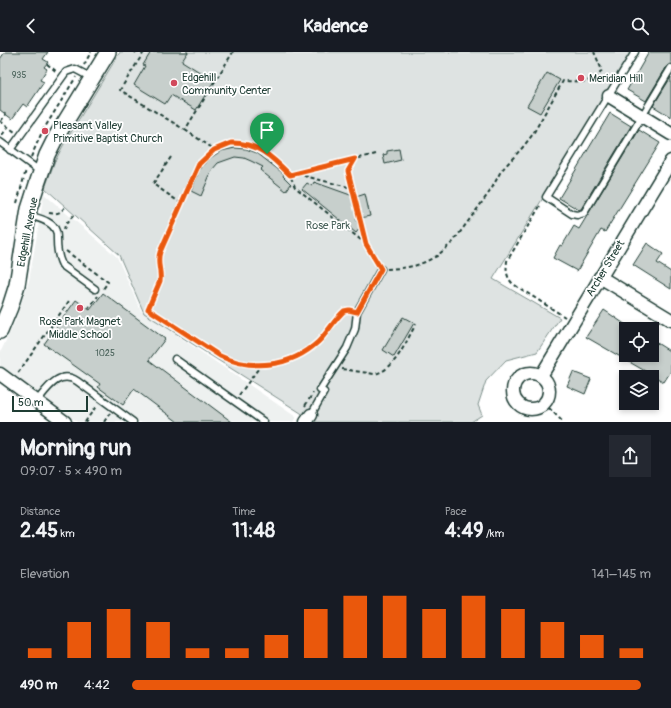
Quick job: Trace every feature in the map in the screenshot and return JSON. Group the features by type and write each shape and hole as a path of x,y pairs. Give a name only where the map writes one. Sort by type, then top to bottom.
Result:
{"street":[{"name":"Edgehill Avenue","path":"0,331 17,285 28,215 41,172 56,137 108,52"},
{"path":"609,96 671,134"},
{"name":"Archer Street","path":"541,376 671,161"},
{"path":"600,277 671,320"},
{"path":"531,373 541,376 547,384 549,390 548,397 544,403 535,408 525,408 519,404 514,395 514,385 521,376 531,373"},
{"path":"0,374 65,422"}],"lane":[{"path":"635,52 546,197 572,214 577,215 584,213 671,68"},
{"path":"10,150 62,75 68,70 75,69 92,78"},
{"path":"0,142 41,172"},
{"path":"28,215 42,220 57,231 58,254 62,265 95,289"},
{"path":"307,415 324,392 320,390 347,348 355,329 357,312 381,269"},
{"path":"176,359 264,422"},
{"path":"38,402 56,380 62,377 69,377 77,381 133,422"}],"path":[{"path":"144,52 120,90 185,130 214,150"},
{"path":"185,130 233,52"},
{"path":"355,159 348,171 352,188 366,244 381,269 414,266 437,256 453,242 491,190 501,171 523,148 564,80 589,81 599,75 602,70 594,52"},
{"path":"46,64 62,75"},
{"path":"6,114 0,121 20,135"},
{"path":"0,138 8,127"},
{"path":"357,312 349,310 344,311 323,337 304,352 279,363 262,365 242,364 220,356 148,309 161,277 158,257 199,164 214,150 231,143 250,145 267,154 290,175 296,187 366,244"},
{"path":"290,175 376,154"},
{"path":"171,157 153,184 182,204"},
{"path":"295,174 352,188"},
{"path":"540,206 507,260 506,271 508,279 513,284 573,322"},
{"path":"44,212 56,214 61,213 64,208 66,210"},
{"path":"64,235 66,225 73,216 72,214"},
{"path":"63,248 108,282 88,309"},
{"path":"17,374 69,301"},
{"path":"334,368 379,374 395,361 416,324"},
{"path":"234,401 262,365"},
{"path":"307,415 316,387 320,390"},
{"path":"544,403 562,422"},
{"path":"85,422 94,410"}],"shaded area":[{"name":"Rose Park Magnet Middle School","path":"44,194 117,257 141,311 296,417 293,422 77,422 0,365 0,353 15,322 29,281"}],"green space":[{"name":"Rose Park","path":"120,52 633,52 493,279 560,318 537,352 506,360 486,381 478,405 482,415 471,422 315,422 144,313 119,255 45,188 54,163 65,142"}],"building":[{"path":"5,52 48,52 43,59 48,62 44,67 47,69 40,80 44,82 27,107 23,104 12,119 0,110 0,59"},
{"name":"Edgehill Community Center","path":"151,52 188,52 182,61 214,81 196,110 171,95 165,104 134,85"},
{"path":"649,52 671,52 671,64 667,66 646,101 627,90"},
{"path":"547,73 560,80 540,113 527,106"},
{"path":"671,77 671,117 653,106"},
{"path":"610,113 631,126 579,210 559,198"},
{"path":"639,130 660,143 605,232 601,230 577,271 553,258 560,245 562,246 574,226 579,229"},
{"path":"235,148 246,149 257,153 284,174 283,176 291,184 286,191 260,170 263,167 244,158 235,157 218,163 212,170 201,196 191,191 199,171 207,160 221,151"},
{"path":"399,149 401,160 385,164 383,155 387,154 387,151"},
{"path":"314,182 356,197 365,194 370,216 356,219 360,228 356,233 302,189 307,183 312,186"},
{"path":"647,243 663,254 657,263 671,272 671,289 633,265"},
{"name":"Rose Park Magnet Middle School","path":"103,293 165,339 149,360 232,422 178,422 134,389 123,405 98,387 100,384 44,344 76,300 90,310"},
{"path":"604,310 622,322 619,322 619,356 586,337"},
{"path":"403,317 414,323 394,357 383,350"},
{"path":"659,344 671,352 671,371 664,382 659,379 659,370 643,370 629,362 659,362"},
{"path":"573,372 591,379 585,394 567,386"}],"place":[{"name":"Meridian Hill","path":"581,78"},
{"name":"Edgehill Community Center","path":"174,83"},
{"name":"Pleasant Valley Primitive Baptist Church","path":"45,131"},
{"name":"Rose Park Magnet Middle School","path":"80,308"}],"route":[{"path":"231,143 250,145 267,154 290,175 355,159 348,171 366,244 381,269 357,312 349,310 344,311 323,337 312,347 297,356 279,363 250,365 242,364 220,356 148,309 161,277 158,267 158,257 199,164 214,150 231,143"}]}
